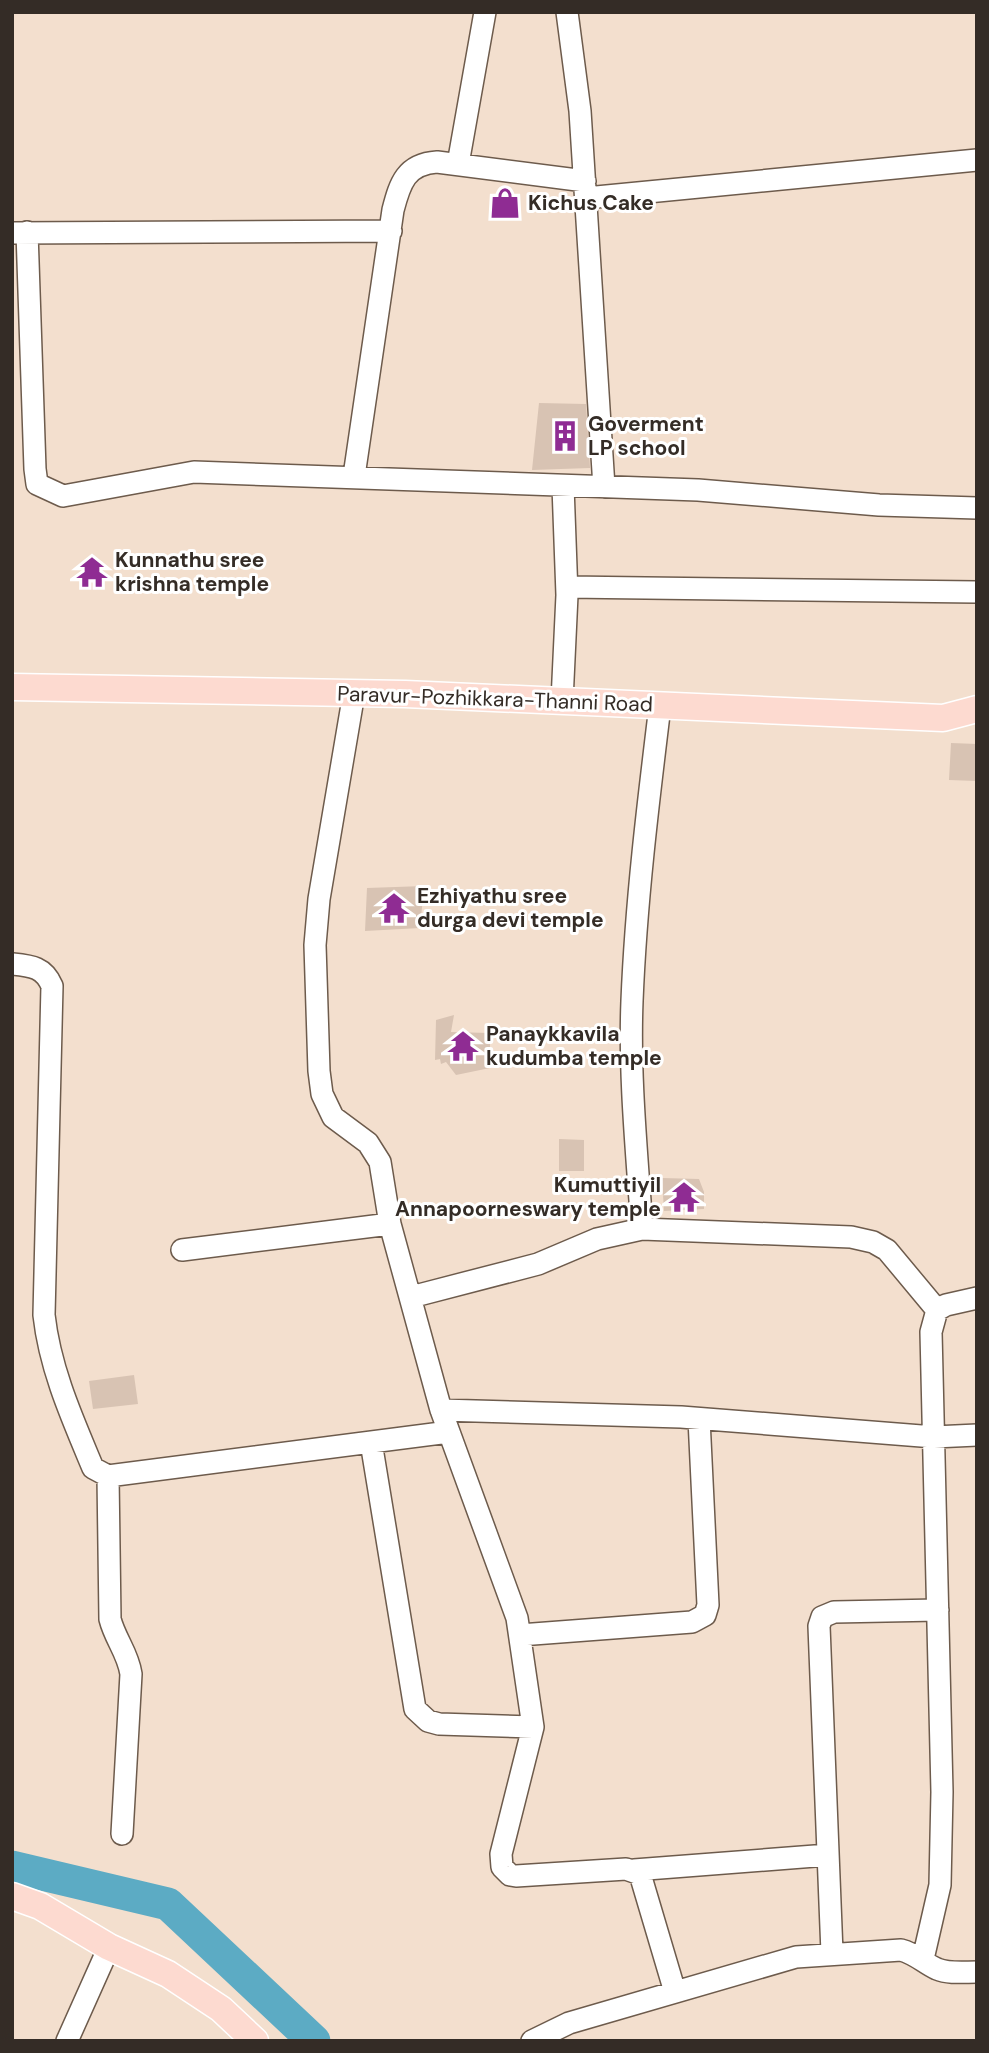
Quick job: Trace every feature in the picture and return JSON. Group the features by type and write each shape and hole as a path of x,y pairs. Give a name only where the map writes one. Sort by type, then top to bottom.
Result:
{"main road":[{"name":"Paravur-Pozhikkara-Thanni Road","path":"12,687 354,693 943,718 977,709"},
{"path":"12,1896 40,1906 109,1947 168,1974 221,2009 255,2041"}],"street":[{"path":"458,164 485,12"},
{"path":"567,12 580,111 604,487"},
{"path":"354,476 390,231 400,186 410,169 423,163 458,164 585,189 977,160"},
{"path":"390,231 20,232 37,484 63,496 194,472 354,476 698,490 879,505 977,508"},
{"path":"562,701 567,587 563,486"},
{"path":"567,587 977,592"},
{"path":"354,693 319,899 315,945 318,1071 322,1094 333,1117 368,1143 377,1156 390,1224 441,1410 517,1618 533,1727 501,1854 506,1872 516,1876 635,1870 828,1855"},
{"path":"642,1229 632,1086 632,1004 638,891 660,706"},
{"path":"12,964 36,967 47,975 52,986 44,1315 47,1347 93,1468 108,1476 449,1432"},
{"path":"182,1250 390,1224"},
{"path":"411,1297 538,1264 597,1239 642,1229 850,1237 873,1242 887,1250 937,1310"},
{"path":"923,1959 940,1885 942,1792 931,1332 937,1310 946,1305 977,1298"},
{"path":"441,1410 699,1419 934,1437 977,1435"},
{"path":"520,1635 692,1622 705,1615 708,1605 699,1419"},
{"path":"371,1442 415,1709 428,1721 439,1724 533,1727"},
{"path":"108,1476 110,1619 112,1630 125,1650 131,1674 122,1835"},
{"path":"832,1953 819,1636 822,1617 834,1612 938,1610"},
{"path":"635,1870 643,1879 675,1992"},
{"path":"66,2041 109,1947"},
{"path":"532,2041 569,2023 796,1957 901,1950 923,1959 935,1968 949,1972 977,1972"}],"building":[{"name":"Goverment LP school","path":"539,403 586,404 590,468 532,470"},
{"path":"951,743 977,744 977,781 949,780"},
{"name":"Ezhiyathu sree durga devi temple","path":"424,886 420,928 365,931 367,888"},
{"name":"Panaykkavila kudumba temple","path":"454,1015 451,1032 490,1033 490,1068 456,1075 446,1062 441,1064 440,1059 435,1060 436,1020"},
{"path":"559,1139 584,1140 584,1171 559,1171"},
{"name":"Kumuttiyil Annapoorneswary temple","path":"662,1178 699,1179 704,1192 704,1209 664,1211"},
{"path":"134,1375 138,1404 93,1409 89,1381"}],"waterway":[{"path":"12,1867 168,1904 314,2041"}],"place":[{"name":"Kichus Cake","path":"505,203"},
{"name":"Goverment LP school","path":"565,436"},
{"name":"Kunnathu sree krishna temple","path":"92,572"},
{"name":"Ezhiyathu sree durga devi temple","path":"394,908"},
{"name":"Panaykkavila kudumba temple","path":"463,1046"},
{"name":"Kumuttiyil Annapoorneswary temple","path":"684,1197"}]}
